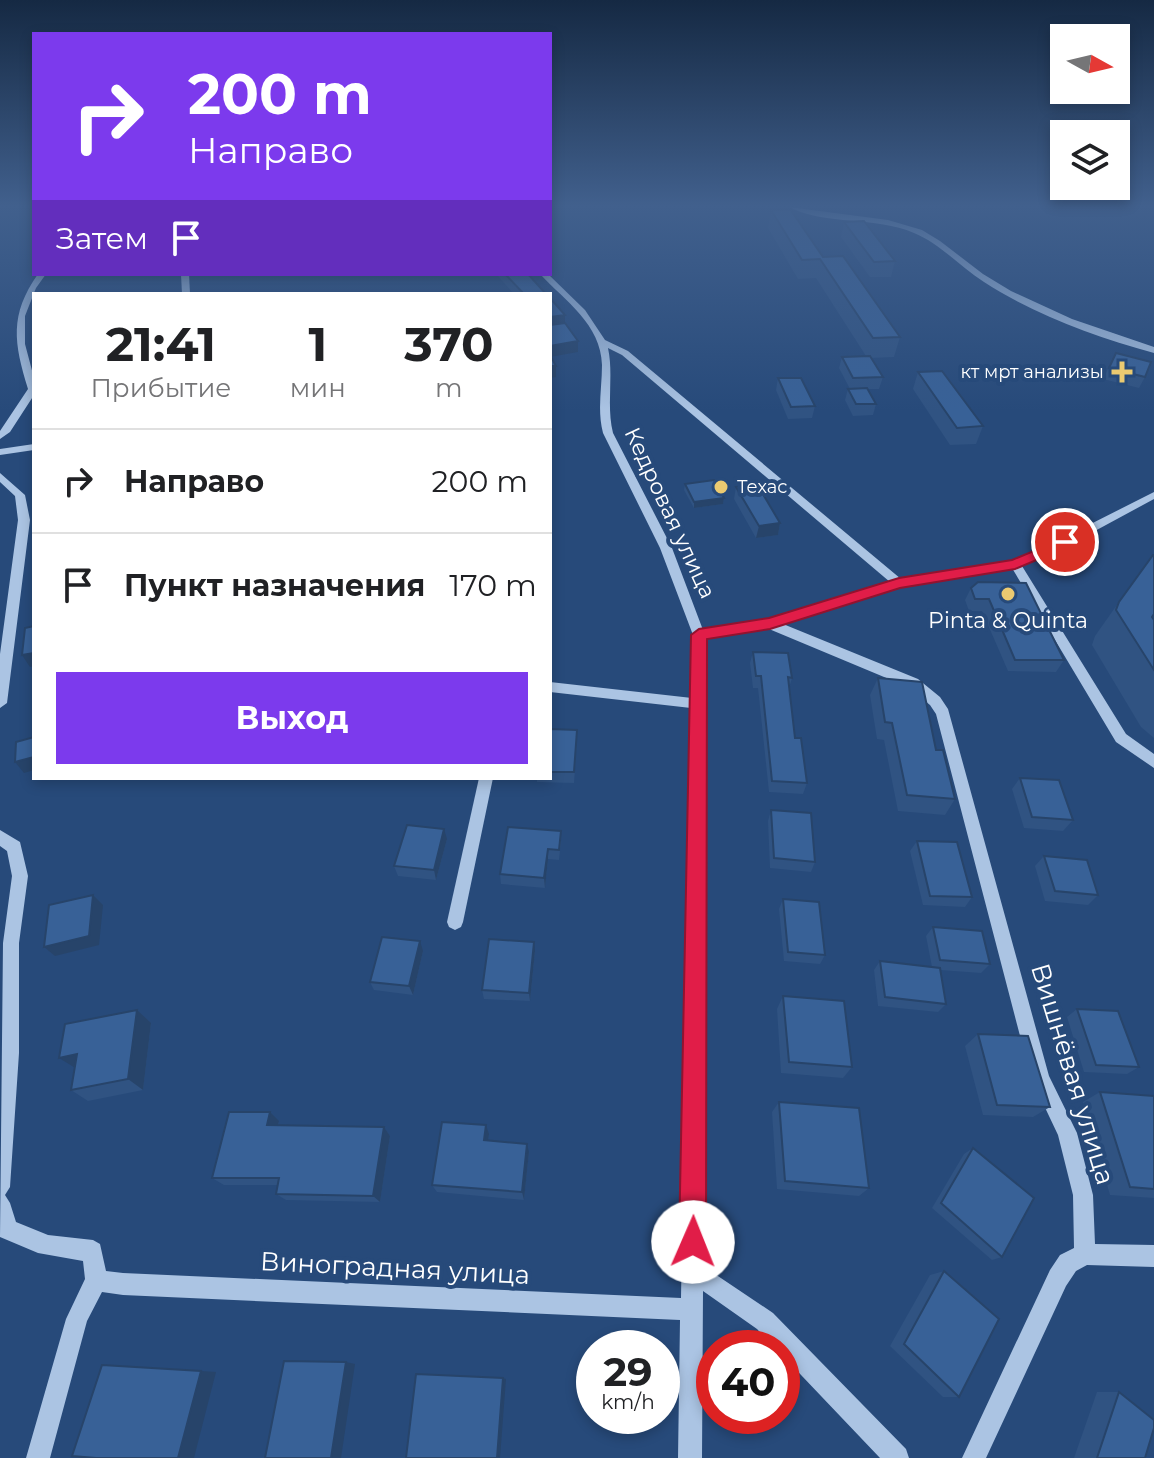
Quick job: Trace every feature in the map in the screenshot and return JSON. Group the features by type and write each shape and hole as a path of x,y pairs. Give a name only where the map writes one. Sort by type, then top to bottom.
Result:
{"street":[{"path":"979,275 1015,296 1084,326 1154,350"},
{"path":"32,386 23,359 18,321 31,287 40,276"},
{"path":"546,276 578,309 602,342 625,353 899,583"},
{"name":"Кедровая улица","path":"602,342 606,360 604,415 608,433 666,548 699,635 690,1458"},
{"path":"0,436 32,391"},
{"path":"0,452 32,447"},
{"path":"0,476 20,495 24,520 0,703"},
{"path":"699,635 770,624 899,583 1015,564 1065,542 1154,495"},
{"path":"1015,564 1121,738 1154,762"},
{"name":"Вишнёвая улица","path":"770,624 913,683 943,713 1040,1078 1067,1133 1083,1195 1085,1254"},
{"path":"552,687 699,704"},
{"path":"455,922 486,780"},
{"path":"0,837 14,847 20,876 11,943 10,1053 0,1187"},
{"path":"0,1203 7,1229 25,1240 61,1249 93,1251 96,1280 77,1319 38,1458"},
{"path":"974,1458 1058,1278 1068,1263 1085,1254 1154,1256"},
{"path":"693,1272 765,1321 897,1458"},
{"name":"Виноградная улица","path":"96,1280 123,1284 692,1310"}],"building":[{"path":"831,275 856,275 900,337 873,338"},
{"path":"507,276 530,276 544,292 522,292"},
{"path":"552,300 565,315 552,317"},
{"path":"565,323 578,341 552,346 552,325"},
{"path":"1116,353 1151,362 1145,377 1109,368"},
{"path":"870,356 883,377 853,378 842,357"},
{"path":"942,371 983,426 957,428 918,372"},
{"path":"778,378 801,378 815,406 791,407"},
{"path":"867,388 876,404 856,404 848,389"},
{"path":"714,480 724,498 694,502 685,484"},
{"path":"757,484 780,523 759,526 736,487"},
{"path":"1153,555 1152,617 1154,670 1116,610"},
{"path":"978,582 1026,583 1064,660 1015,660 989,599 975,599 971,588"},
{"path":"32,626 32,653 22,655 25,628"},
{"path":"753,652 788,653 795,738 801,738 807,783 772,781 761,676 756,676"},
{"path":"878,678 922,682 936,750 943,750 955,799 907,795 892,723 885,722"},
{"path":"552,729 577,730 574,772 552,772"},
{"path":"32,738 32,758 15,762 16,742"},
{"path":"1020,778 1059,780 1073,820 1032,817"},
{"path":"771,810 811,813 815,862 774,858"},
{"path":"407,825 444,829 434,870 394,866"},
{"path":"508,827 561,831 559,850 548,849 544,878 500,874"},
{"path":"917,841 957,842 972,897 930,896"},
{"path":"1044,856 1087,860 1098,895 1055,891"},
{"path":"93,895 89,936 44,947 49,905"},
{"path":"783,899 819,902 825,955 788,952"},
{"path":"933,927 982,931 990,964 940,960"},
{"path":"382,937 420,941 409,986 370,982"},
{"path":"489,939 534,942 529,993 482,990"},
{"path":"880,961 940,968 946,1004 885,997"},
{"path":"783,996 844,1001 852,1067 789,1062"},
{"path":"1077,1009 1118,1011 1139,1067 1096,1065"},
{"path":"137,1010 128,1079 71,1090 77,1054 59,1058 65,1024"},
{"path":"978,1034 1028,1036 1050,1107 997,1105"},
{"path":"1100,1092 1154,1096 1154,1189 1130,1187"},
{"path":"779,1102 859,1108 869,1188 785,1181"},
{"path":"229,1112 270,1112 267,1125 384,1127 373,1196 276,1194 279,1178 212,1178"},
{"path":"442,1122 486,1125 484,1140 527,1144 522,1192 432,1185"},
{"path":"973,1148 1034,1198 1002,1257 941,1203"},
{"path":"944,1271 999,1319 959,1397 904,1344"},
{"path":"284,1361 346,1362 331,1458 265,1458"},
{"path":"102,1365 201,1371 178,1458 72,1456"},
{"path":"416,1374 503,1378 497,1458 406,1458"},
{"path":"1119,1392 1154,1420 1145,1458 1097,1458"}],"place":[{"name":"кт мрт анализы","path":"1122,372"},
{"name":"Техас","path":"721,487"},
{"name":"Pinta & Quinta","path":"1008,594"}],"route":[{"path":"693,1242 699,635 770,624 899,583 1015,564 1065,542"}]}
